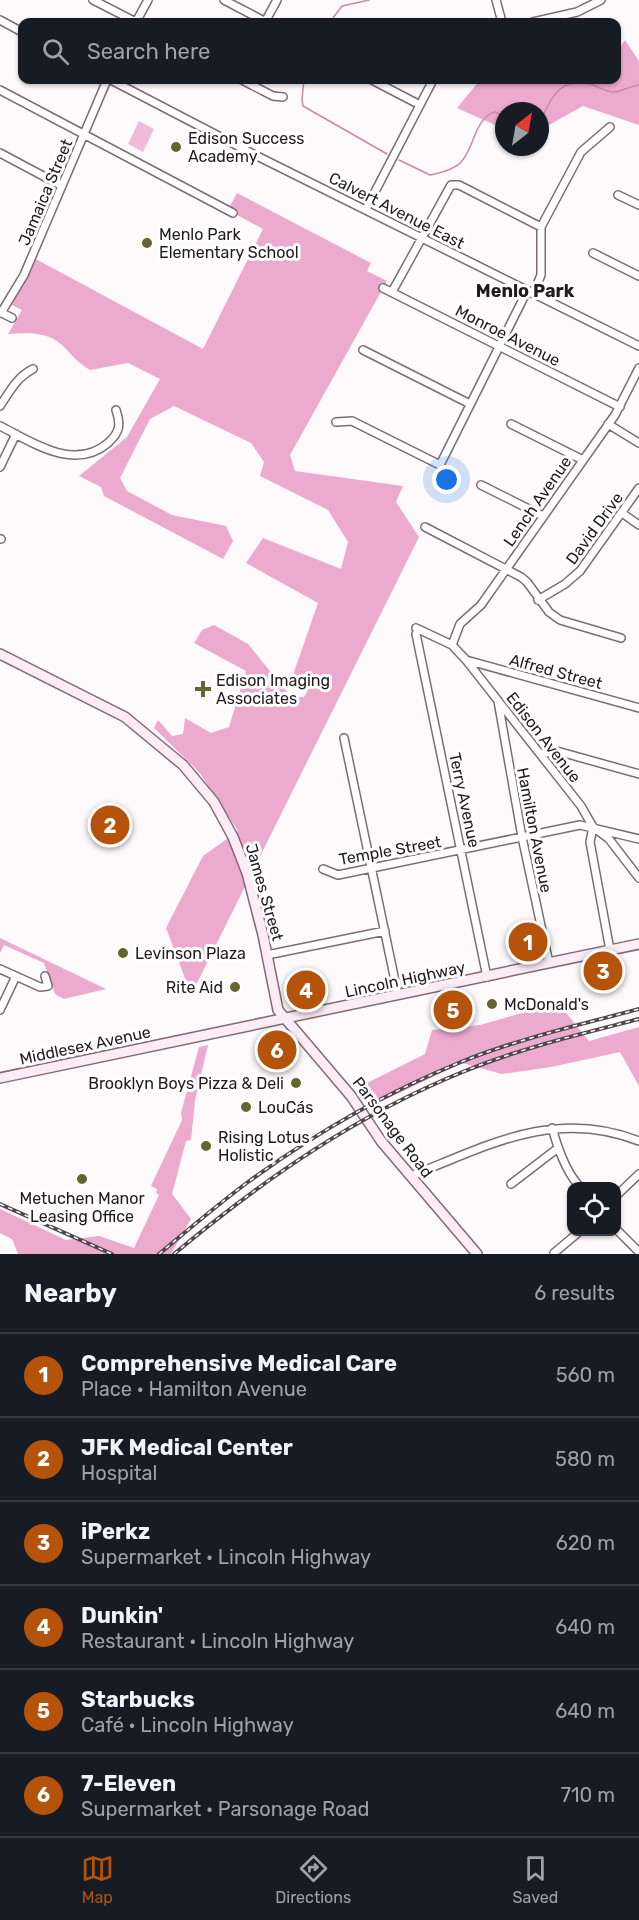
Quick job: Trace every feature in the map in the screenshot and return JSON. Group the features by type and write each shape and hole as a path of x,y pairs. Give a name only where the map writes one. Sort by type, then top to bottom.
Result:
{"street":[{"path":"93,0 128,18"},
{"path":"138,18 148,0"},
{"path":"224,0 258,18"},
{"path":"268,18 277,0"},
{"path":"496,0 501,18"},
{"path":"551,18 577,12 601,0"},
{"path":"0,20 18,30"},
{"name":"Jamaica Street","path":"1,312 24,275 107,84"},
{"name":"Calvert Avenue East","path":"117,84 639,346"},
{"path":"250,84 273,96 283,97"},
{"path":"380,84 420,105"},
{"path":"366,209 431,84"},
{"path":"0,90 233,213"},
{"path":"336,422 352,421 440,465 500,346 541,275 542,227 581,152 610,127"},
{"path":"0,153 62,186"},
{"path":"392,292 448,187 453,184 542,227"},
{"path":"618,195 639,205"},
{"path":"593,253 639,276"},
{"name":"Monroe Avenue","path":"383,288 620,407"},
{"path":"1,312 12,318"},
{"path":"363,350 470,404"},
{"name":"Lench Avenue","path":"452,645 460,624 480,605 620,407 639,368"},
{"path":"0,406 16,381 33,369"},
{"path":"0,426 57,454 84,455 103,447 116,435 120,422 116,410"},
{"path":"511,424 583,460"},
{"path":"608,424 639,443"},
{"path":"0,467 16,434"},
{"path":"481,485 543,516"},
{"name":"David Drive","path":"538,600 565,584 580,571 639,488"},
{"path":"622,513 639,525"},
{"path":"425,527 506,568 527,582 538,600 560,620 621,638"},
{"name":"Edison Avenue","path":"417,629 452,645 466,660 581,806 593,827 609,839 639,878"},
{"name":"Terry Avenue","path":"417,629 416,634 487,977"},
{"name":"James Street","path":"0,649 104,702 116,712"},
{"name":"James Street","path":"0,654 116,712 142,729 183,765 214,802 234,837 242,857 257,909 278,1010 285,1019"},
{"name":"Alfred Street","path":"466,660 639,708"},
{"name":"Hamilton Avenue","path":"498,701 522,837 549,963"},
{"path":"344,738 398,995"},
{"path":"541,754 557,751 639,774"},
{"name":"Temple Street","path":"322,869 338,875 580,825 639,839"},
{"path":"593,827 590,842 610,950"},
{"path":"267,955 385,931"},
{"name":"Lincoln Highway","path":"176,1041 639,944"},
{"path":"0,969 40,987 48,986 45,976"},
{"path":"0,1010 16,976"},
{"name":"Parsonage Road","path":"285,1019 351,1096 381,1141 477,1254"},
{"name":"Middlesex Avenue","path":"0,1078 176,1041"},
{"path":"552,1128 558,1148 576,1182"},
{"path":"411,1176 520,1134 552,1128 600,1130 639,1141"},
{"path":"511,1184 558,1148"},
{"path":"621,1191 639,1174"},
{"path":"621,1234 639,1252"},
{"path":"554,1253 574,1236"}],"shaded area":[{"path":"625,40 639,61 639,125 583,106 549,125 549,102 495,102 495,125 457,108 477,84 621,84 621,46"},
{"path":"139,121 154,129 143,152 128,144"},
{"path":"237,193 371,263 367,271 387,281 290,455 295,471 403,486 396,502 419,537 196,985 186,981 166,928 203,856 238,831 199,772 154,728 158,720 172,736 183,734 185,718 211,733 229,727 246,671 194,643 202,630 214,625 248,644 291,697 304,697 311,685 296,682 294,672 318,603 246,563 263,538 341,569 348,542 328,510 260,476 264,462 251,443 174,406 150,419 120,478 127,491 172,515 226,526 233,541 223,559 104,496 101,487 79,476 127,437 160,379 128,363 90,370 50,337 22,333 8,334 22,310 8,303 32,257 203,349 263,229 228,210"},
{"path":"0,938 106,989 64,999 55,994 44,963 4,945 0,953"},
{"path":"558,1003 589,1041 639,1027 639,1086 620,1052 551,1067 502,1074 462,1063 372,1106 359,1087 425,1054 432,1030 480,1025"},
{"path":"208,1045 195,1100 191,1140 186,1141 172,1194 191,1219 171,1254 18,1254 12,1239 0,1233 0,1209 66,1240 99,1236 134,1248 159,1195 156,1193 157,1189 151,1186 182,1120 181,1113 199,1047"}],"waterway":[{"path":"333,18 342,6 369,0"},
{"path":"304,84 303,106 387,154"},
{"path":"549,103 557,92 570,84"},
{"path":"590,84 612,92 639,85"},
{"path":"399,160 430,175 451,169 458,165 465,156 483,120 495,112"}],"railway":[{"path":"159,1254 273,1164 324,1131 405,1087 504,1046 639,1009"},
{"path":"174,1254 242,1200 312,1151 349,1128 425,1088 508,1055 639,1019"},
{"path":"0,1204 112,1254"}],"place":[{"name":"Edison Success Academy","path":"176,147"},
{"name":"Menlo Park Elementary School","path":"147,243"},
{"name":"Edison Imaging Associates","path":"203,689"},
{"name":"JFK Medical Center","path":"110,825"},
{"name":"Comprehensive Medical Care","path":"528,942"},
{"name":"Levinson Plaza","path":"123,953"},
{"name":"iPerkz","path":"603,971"},
{"name":"Rite Aid","path":"235,987"},
{"name":"Dunkin'","path":"306,990"},
{"name":"McDonald's","path":"492,1004"},
{"name":"Starbucks","path":"453,1010"},
{"name":"7-Eleven","path":"277,1050"},
{"name":"Brooklyn Boys Pizza & Deli","path":"296,1083"},
{"name":"LouCás","path":"246,1107"},
{"name":"Rising Lotus Holistic","path":"206,1146"},
{"name":"Metuchen Manor Leasing Office","path":"82,1179"}],"district":[{"name":"Menlo Park","path":"525,291"}]}
